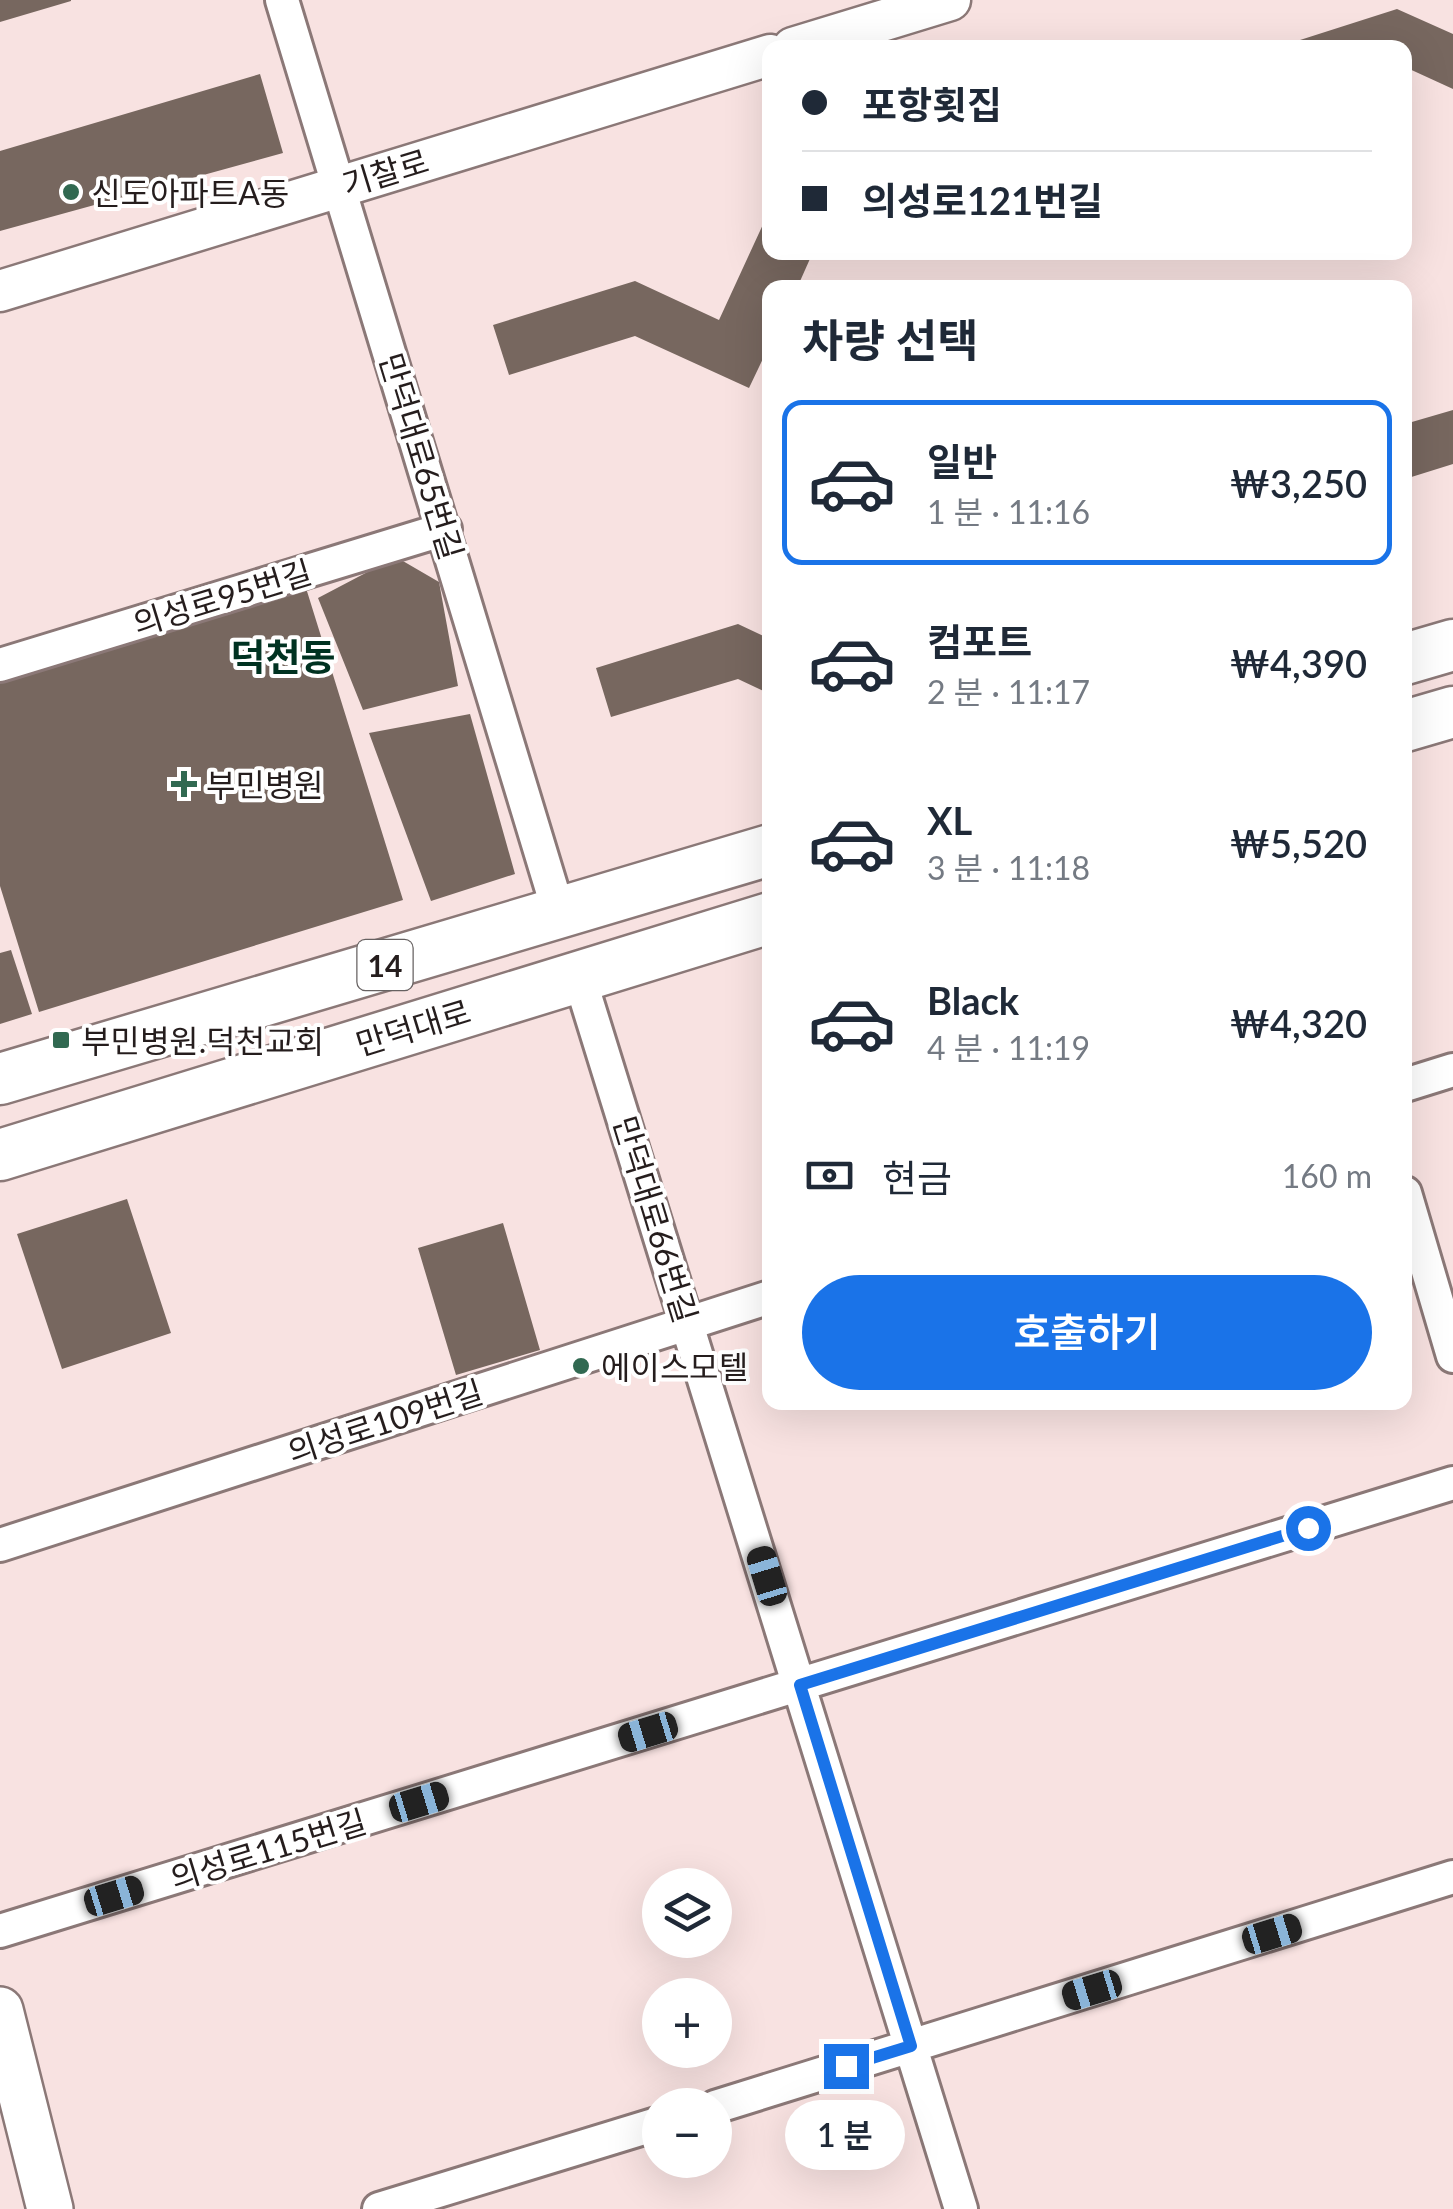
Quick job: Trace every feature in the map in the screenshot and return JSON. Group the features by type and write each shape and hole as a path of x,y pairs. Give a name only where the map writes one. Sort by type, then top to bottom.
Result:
{"main road":[{"path":"1412,657 1453,645"},
{"path":"1412,724 1453,712"},
{"name":"만덕대로","path":"0,1079 762,852"},
{"name":"만덕대로","path":"0,1155 762,920"},
{"path":"0,2010 50,2209"}],"street":[{"name":"만덕대로65번길","path":"282,0 559,914"},
{"path":"819,40 950,0"},
{"name":"기찰로","path":"0,292 762,56"},
{"name":"의성로95번길","path":"0,664 445,529"},
{"name":"만덕대로66번길","path":"579,976 961,2209"},
{"path":"1412,1083 1453,1070"},
{"path":"1412,1216 1453,1356"},
{"name":"의성로109번길","path":"0,1544 762,1300"},
{"name":"의성로115번길","path":"0,1931 1453,1483"},
{"path":"732,2101 1453,1877"},
{"path":"380,2209 642,2129"}],"building":[{"path":"0,0 71,0 71,1 0,22"},
{"path":"1397,9 1453,34 1453,89 1412,70 1412,40 1300,40"},
{"name":"신도아파트A동","path":"260,74 283,153 0,231 0,151"},
{"path":"762,227 762,260 809,260 801,280 762,280 762,361 749,388 635,336 509,375 493,325 635,281 719,320"},
{"path":"1453,410 1453,464 1412,477 1412,422"},
{"path":"396,557 439,582 458,686 363,710 318,598"},
{"name":"부민병원","path":"306,588 403,900 39,1012 0,886 0,682"},
{"path":"738,624 762,635 762,690 738,679 611,717 596,668"},
{"path":"470,714 515,874 431,901 369,733"},
{"path":"11,950 32,1014 0,1024 0,953"},
{"path":"127,1199 171,1333 62,1369 17,1234"},
{"path":"503,1223 540,1350 456,1375 418,1248"}],"place":[{"name":"신도아파트A동","path":"71,192"},
{"name":"부민병원","path":"184,784"},
{"name":"부민병원.덕천교회","path":"61,1040"},
{"name":"에이스모텔","path":"581,1366"}],"district":[{"name":"덕천동","path":"283,656"}],"route":[{"path":"846,2066 911,2046 800,1685 1308,1528"}]}
